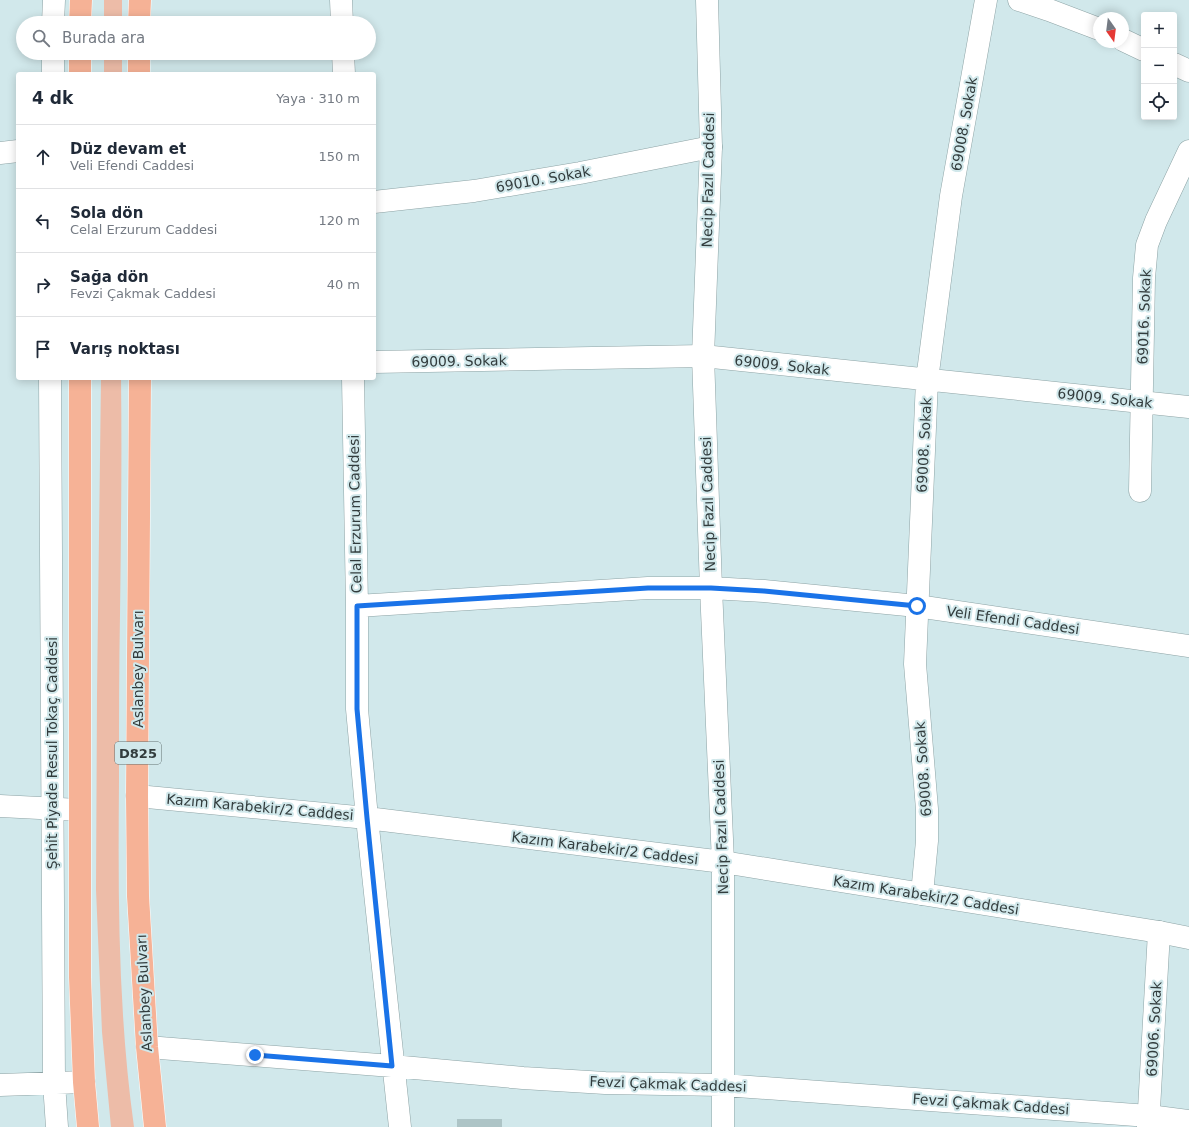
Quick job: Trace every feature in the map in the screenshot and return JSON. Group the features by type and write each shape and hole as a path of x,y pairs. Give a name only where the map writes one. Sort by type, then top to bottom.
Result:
{"highway":[{"path":"80,16 81,0"},
{"path":"139,16 140,0"},
{"path":"80,60 80,72"},
{"path":"138,60 139,72"},
{"path":"80,380 80,977 84,1082 88,1127"},
{"name":"Aslanbey Bulvarı","path":"140,380 137,796 138,896 147,1047 154,1127"}],"street":[{"path":"54,0 54,16"},
{"path":"341,0 342,16"},
{"name":"Necip Fazıl Caddesi","path":"707,0 710,147 703,356 723,862 723,1127"},
{"name":"69008. Sokak","path":"922,894 927,841 927,809 915,664 927,380 951,196 986,0"},
{"path":"1020,0 1093,27"},
{"path":"1129,43 1141,49"},
{"path":"53,60 53,72"},
{"path":"343,60 344,72"},
{"path":"1177,65 1189,71"},
{"name":"69010. Sokak","path":"376,202 482,189 580,173 710,147"},
{"path":"0,153 16,151"},
{"name":"69016. Sokak","path":"1140,491 1144,278 1147,245 1156,221 1189,151"},
{"name":"69009. Sokak","path":"376,362 703,356 1189,407"},
{"name":"Şehit Piyade Resul Tokaç Caddesi","path":"50,380 49,434 54,1083 57,1127"},
{"name":"Celal Erzurum Caddesi","path":"353,380 357,606 357,709 392,1066 400,1127"},
{"name":"Veli Efendi Caddesi","path":"357,606 648,588 711,588 764,591 917,606 1189,646"},
{"name":"Kazım Karabekir/2 Caddesi","path":"137,796 367,818 723,862 1189,938"},
{"path":"0,806 79,810"},
{"name":"69006. Sokak","path":"1149,1121 1159,932"},
{"name":"Fevzi Çakmak Caddesi","path":"147,1047 523,1078 604,1083 723,1085 1149,1121 1189,1121"},
{"path":"0,1085 84,1082"}],"shaded area":[{"path":"104,0 122,0 122,16 104,16"},
{"path":"104,60 122,60 122,72 104,72"},
{"path":"101,380 121,380 119,911 122,998 134,1127 111,1127 102,1032 96,890"}],"building":[{"path":"457,1119 502,1119 502,1127 457,1127"}],"route":[{"path":"255,1055 392,1066 357,709 357,606 648,588 711,588 764,591 917,606"}]}
